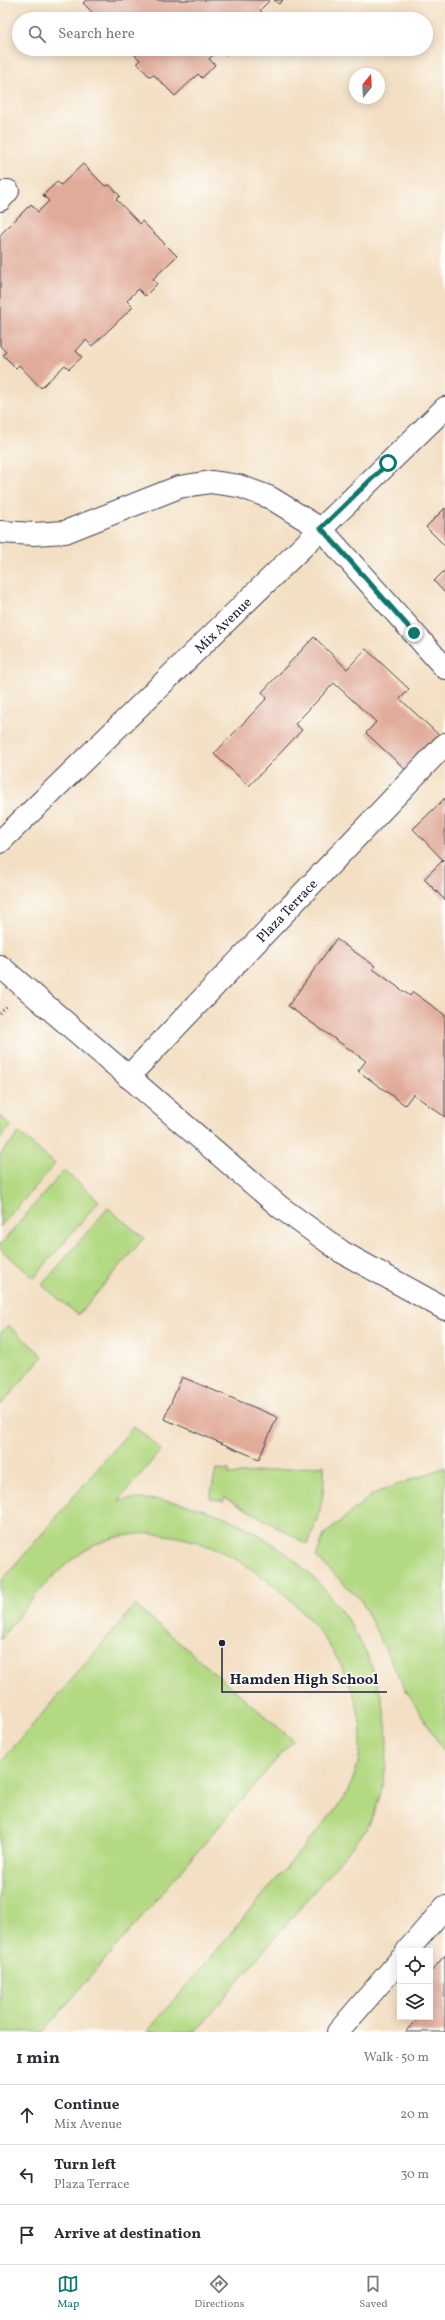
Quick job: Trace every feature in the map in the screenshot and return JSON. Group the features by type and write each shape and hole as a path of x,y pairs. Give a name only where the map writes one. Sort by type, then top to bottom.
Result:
{"street":[{"name":"Mix Avenue","path":"0,842 445,408"},
{"path":"0,532 34,534 65,532 179,487 211,482 239,486 269,496 321,528 445,668"},
{"name":"Plaza Terrace","path":"128,1077 445,744"},
{"path":"0,966 280,1207 342,1252 445,1309"},
{"path":"410,1948 445,1907"},
{"path":"338,2032 397,1963"}],"green space":[{"path":"0,1116 11,1126 0,1139"},
{"path":"19,1133 55,1164 0,1227 0,1155"},
{"path":"64,1170 99,1201 34,1278 0,1249 0,1245"},
{"path":"108,1208 144,1238 78,1315 42,1285"},
{"path":"8,1325 43,1356 0,1406 0,1334"},
{"path":"134,1426 161,1450 119,1500 179,1503 237,1523 289,1556 333,1600 365,1652 384,1709 385,1769 367,1829 195,2032 147,2032 341,1803 351,1784 358,1764 361,1744 360,1722 349,1683 329,1645 300,1609 265,1578 226,1554 184,1538 142,1534 102,1542 86,1550 58,1571 0,1639 0,1583"},
{"path":"324,1465 324,1486 321,1506 307,1544 225,1497 223,1501 210,1498 216,1469 229,1470 229,1475"},
{"path":"445,1467 445,1753 404,1687 361,1600 316,1557 324,1535 373,1494"},
{"path":"135,1605 293,1740 43,2032 0,2032 0,1763"}],"building":[{"path":"86,0 270,0 260,10 262,12 92,12 83,3"},
{"path":"274,0 283,0 279,4"},
{"path":"136,56 212,56 209,59 215,65 202,78 198,74 175,96 154,75 149,76 137,63 140,60"},
{"path":"83,164 105,186 110,185 120,196 116,199 140,224 142,221 177,256 153,279 157,284 145,296 138,289 127,301 133,307 92,346 86,340 76,351 82,357 69,369 65,365 41,388 19,365 16,368 3,355 6,352 0,346 0,235 31,204 38,212 49,201 43,195 57,182 61,185"},
{"path":"445,508 445,546 426,527"},
{"path":"445,570 445,593 434,581"},
{"path":"314,637 347,669 366,649 409,689 400,699 442,738 409,773 366,733 376,722 334,683 295,724 302,730 249,786 214,754 267,698 262,692"},
{"path":"445,798 445,900 424,879 443,860 413,829"},
{"path":"336,939 375,966 373,969 410,996 413,992 445,1015 445,1117 413,1094 405,1105 358,1071 366,1061 288,1006"},
{"path":"182,1377 277,1417 259,1459 164,1419"},
{"path":"445,1955 445,2032 405,2032 417,2020 433,2020 433,1969"}],"place":[{"name":"Hamden High School","path":"222,1643"}],"route":[{"path":"388,463 321,528 414,633"}]}
